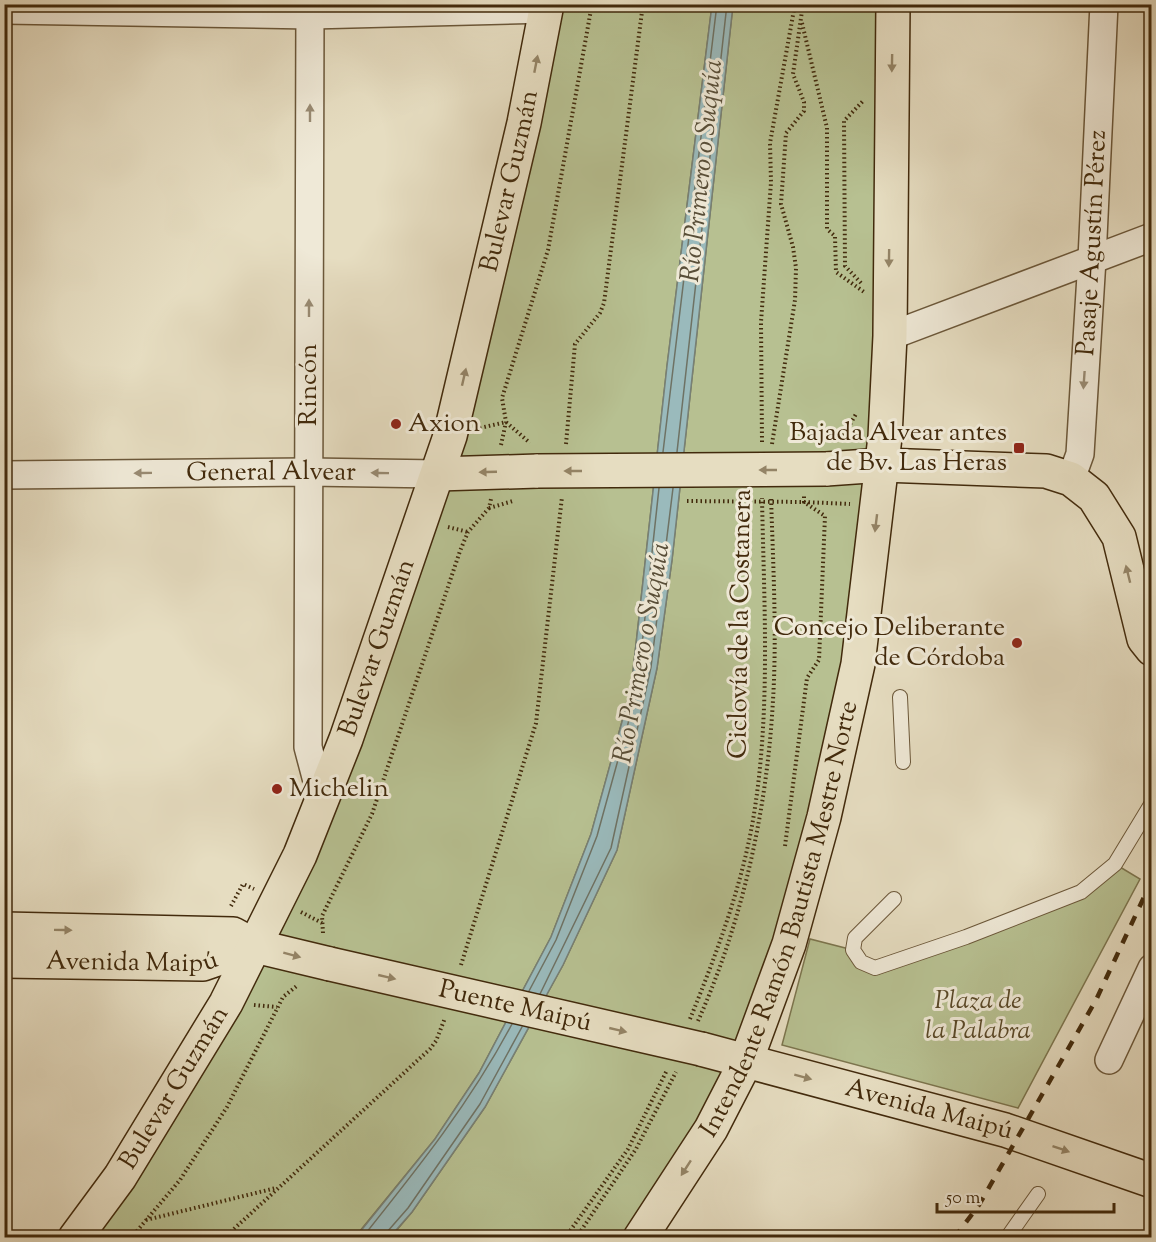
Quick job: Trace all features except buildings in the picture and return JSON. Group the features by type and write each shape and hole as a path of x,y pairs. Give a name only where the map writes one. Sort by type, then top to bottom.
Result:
{"main road":[{"name":"Intendente Ramón Bautista Mestre Norte","path":"640,1238 711,1129 746,1061 789,944 824,818 858,664 883,465 880,315 893,4"},
{"name":"Bulevar Guzmán","path":"75,1238 120,1177 187,1071 255,946 296,864 322,800 363,691 450,436 524,123 547,7"},
{"name":"General Alvear","path":"438,474 537,459 816,472"},
{"path":"816,472 883,465 1046,471 1071,479 1094,497 1119,537 1144,639 1152,649"},
{"name":"Avenida Maipú","path":"4,929 225,933 233,934 255,946 330,964"},
{"name":"Avenida Maipú","path":"4,961 203,964 255,946"},
{"name":"Puente Maipú","path":"330,964 691,1041"},
{"name":"Avenida Maipú","path":"691,1041 746,1061 1005,1130 1152,1181"}],"street":[{"name":"Pasaje Agustín Pérez","path":"1071,479 1080,454 1104,4"},
{"path":"4,10 547,7"},
{"name":"Rincón","path":"311,10 308,747 322,800"},
{"path":"880,315 1092,259 1152,237"},
{"name":"General Alvear","path":"4,475 309,472 438,474"},
{"path":"1109,1060 1152,968"}],"lane":[{"path":"900,696 903,762"},
{"path":"894,899 855,938 854,950 861,962 874,968 966,938 1081,892 1116,864 1152,803"},
{"path":"1007,1238 1038,1194"}],"path":[{"path":"566,448 575,344 600,314 604,303 643,4"},
{"path":"799,4 807,53 825,112 827,229 835,236 836,272 861,290 880,315"},
{"path":"762,443 761,322 771,182 771,143 799,4"},
{"path":"771,446 795,300 795,257 781,204 786,133 804,111 804,102 793,74 801,19"},
{"path":"864,90 864,100 844,121 845,266 861,283 861,290 880,315"},
{"path":"783,854 807,678 819,660 825,516 816,472 855,418 859,405"},
{"path":"450,436 506,422 537,459"},
{"path":"816,472 878,505"},
{"name":"Ciclovía de la Costanera","path":"691,1041 738,886 753,821 765,710 762,490"},
{"path":"576,1238 636,1149 691,1041 720,971 747,880 757,834 774,697 771,491"},
{"path":"459,974 536,723 562,495"},
{"path":"489,508 523,500"},
{"path":"224,1238 430,1049 436,1041 448,1008"},
{"path":"565,1238 628,1149 671,1061"},
{"path":"146,1220 278,1188"}],"green space":[{"path":"547,5 712,5 667,366 631,689 591,834 551,937 479,1073 435,1139 355,1237 75,1238 187,1070 384,629"},
{"path":"733,5 893,5 885,437 789,944 640,1237 390,1238 412,1212 485,1107 563,965 617,850 657,668 672,560"},
{"name":"Plaza de la Palabra","path":"1115,864 1140,879 1018,1108 782,1045 810,939 853,950 875,968 1081,892"}],"water":[{"name":"Río Primero o Suquía","path":"712,5 733,5 672,560 657,668 617,850 563,965 485,1107 412,1212 390,1237 355,1238 435,1139 479,1073 551,937 591,834 631,689 667,366"}],"railway":[{"path":"954,1238 979,1205 1096,1000 1152,880"}],"place":[{"name":"Axion","path":"396,424"},
{"name":"Bajada Alvear antes de Bv. Las Heras","path":"1019,448"},
{"name":"Concejo Deliberante de Córdoba","path":"1017,643"},
{"name":"Michelin","path":"277,789"}]}
